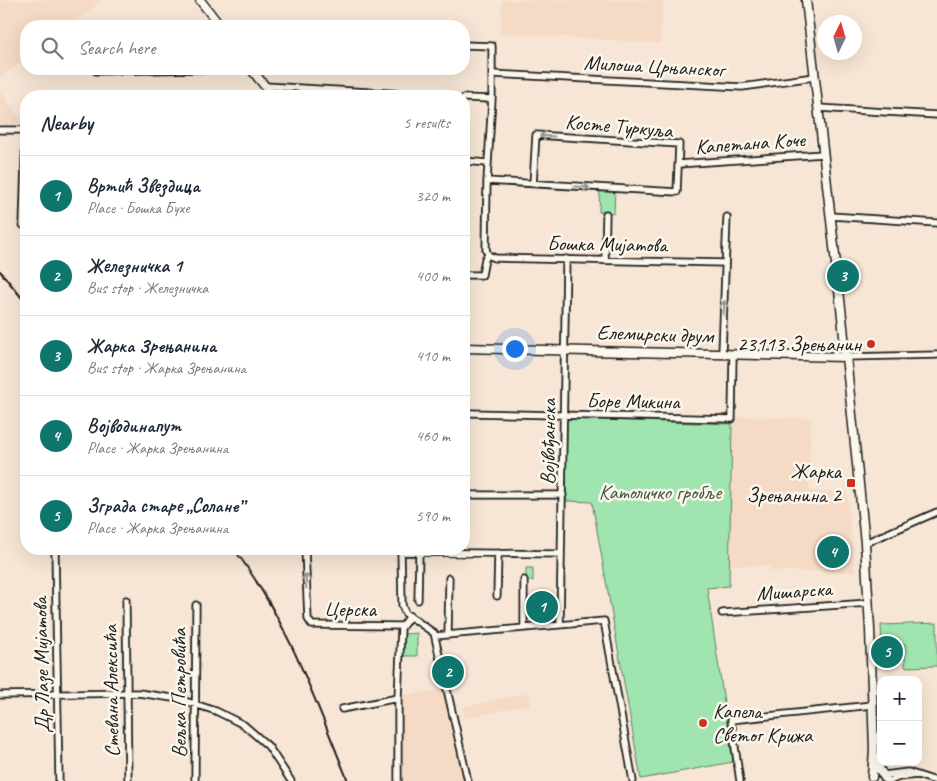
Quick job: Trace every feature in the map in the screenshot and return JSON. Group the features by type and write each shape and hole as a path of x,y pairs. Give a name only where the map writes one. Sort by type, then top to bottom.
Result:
{"main road":[{"path":"200,0 215,20"},
{"path":"806,0 831,216 865,543 874,750 871,779"},
{"path":"257,75 268,90"},
{"name":"Елемирски друм","path":"470,348 846,357"},
{"path":"874,750 880,770 886,778"},
{"path":"871,779 875,774 886,778"}],"street":[{"path":"470,44 492,46 492,99 487,181 486,249 488,255 485,259 482,275 470,275"},
{"name":"Милоша Црњанског","path":"492,74 742,87 814,77"},
{"path":"265,86 335,90"},
{"path":"470,98 492,99"},
{"path":"818,108 937,115"},
{"path":"0,130 20,130"},
{"name":"Косте Туркуља","path":"487,181 533,184 676,192 679,144 536,135 533,184"},
{"name":"Капетана Коче","path":"678,164 823,154"},
{"path":"470,162 488,163"},
{"path":"605,260 606,214"},
{"path":"831,216 937,223"},
{"path":"722,354 726,217"},
{"name":"Бошка Мијатова","path":"488,255 495,258 725,263"},
{"name":"Војвођанска","path":"560,625 566,259"},
{"name":"Боре Микина","path":"470,413 732,419 733,354"},
{"path":"846,357 937,355"},
{"path":"470,494 563,495"},
{"path":"865,543 937,512"},
{"path":"470,553 560,554"},
{"path":"497,596 498,553"},
{"name":"Др Лазе Мијатова","path":"55,555 59,781"},
{"name":"Церска","path":"305,555 309,623 316,626 402,626"},
{"path":"401,555 401,600 403,609 410,616 430,628 435,636 468,781"},
{"path":"418,600 419,555"},
{"path":"448,635 449,578"},
{"path":"524,580 524,628"},
{"name":"Стевана Алексића","path":"126,600 128,781"},
{"name":"Мишарска","path":"722,613 868,603"},
{"name":"Вељка Петровића","path":"196,605 196,781"},
{"path":"398,781 398,698 402,626 410,616"},
{"path":"435,636 604,621 633,781"},
{"path":"0,695 127,693 158,695 195,704 232,718 254,733 268,746 291,781"},
{"path":"342,709 398,698"},
{"path":"740,781 730,720 872,705"},
{"path":"886,778 904,772 936,781"}],"shaded area":[{"path":"0,0 103,0 77,20 20,20 20,63 0,78"},
{"path":"502,0 663,0 660,43 500,33"},
{"path":"0,92 20,118 20,124 0,124"},
{"path":"734,417 811,418 809,491 847,492 855,572 770,571 769,566 729,565 732,424 734,423"},
{"path":"446,690 465,781 401,781 401,695"},
{"path":"529,693 531,704 465,718 462,707"}],"green space":[{"path":"600,188 615,189 614,213 599,212"},
{"name":"Католичко гробље","path":"567,419 732,424 729,586 707,588 733,762 641,779 592,502 566,501"},
{"path":"526,568 533,568 533,581 526,581"},
{"path":"937,623 937,666 905,667 905,644 882,645 881,625"},
{"path":"417,633 417,656 403,656 403,634"}],"railway":[{"path":"0,271 20,296"},
{"path":"238,555 270,603 285,632 348,781"}],"place":[{"name":"Жарка Зрењанина","path":"843,276"},
{"name":"23113 Зрењанин","path":"871,344"},
{"name":"Жарка Зрењанина 2","path":"851,483"},
{"name":"Војводинапут","path":"833,552"},
{"name":"Вртић Звездица","path":"542,607"},
{"name":"Зграда старе „Солане”","path":"887,652"},
{"name":"Железничка 1","path":"448,672"},
{"name":"Капела Светог Крижа","path":"703,723"}]}
